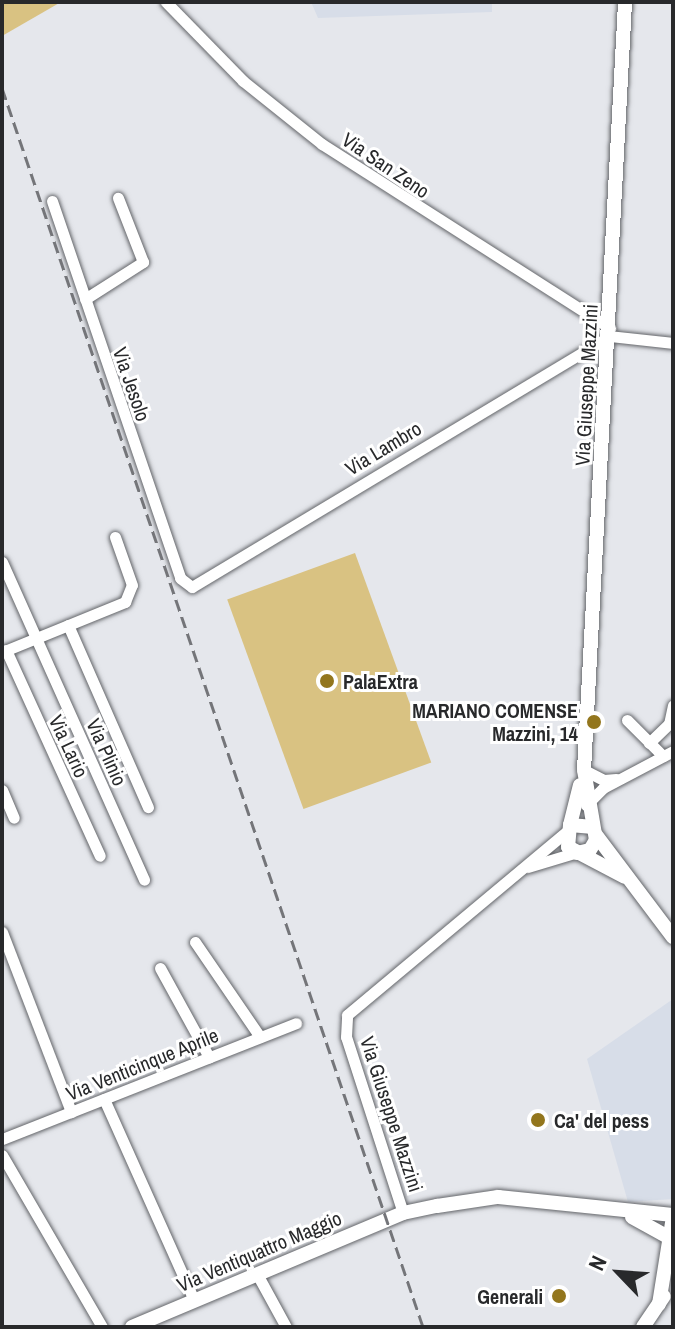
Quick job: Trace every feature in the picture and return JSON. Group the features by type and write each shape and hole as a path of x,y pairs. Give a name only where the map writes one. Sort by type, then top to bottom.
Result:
{"street":[{"name":"Via San Zeno","path":"166,2 249,86 322,144 610,332"},
{"name":"Via Giuseppe Mazzini","path":"595,831 586,805 587,776 625,2"},
{"path":"85,299 143,262 118,198"},
{"name":"Via Jesolo","path":"52,201 180,578"},
{"path":"610,332 673,343"},
{"name":"Via Lambro","path":"180,578 198,587 370,476 610,332"},
{"path":"4,651 130,596 115,537"},
{"name":"Via Plinio","path":"2,562 144,880"},
{"path":"68,625 148,807"},
{"name":"Via Lario","path":"4,651 100,856"},
{"path":"649,743 669,724 673,705"},
{"path":"627,720 649,743 668,754"},
{"path":"586,805 621,777 668,754"},
{"name":"Via Giuseppe Mazzini","path":"403,1213 351,1054 346,1018 358,1000 568,829 587,776"},
{"path":"587,776 621,777"},
{"path":"2,790 14,818"},
{"path":"635,884 576,853 568,829 595,831 635,884 673,937"},
{"path":"576,853 590,850 595,831"},
{"name":"Via Giuseppe Mazzini","path":"520,870 576,853"},
{"path":"2,932 71,1112"},
{"path":"195,942 260,1037"},
{"path":"160,968 209,1057"},
{"name":"Via Venticinque Aprile","path":"2,1139 296,1023"},
{"path":"104,1099 194,1300"},
{"path":"2,1155 102,1327"},
{"name":"Via Ventiquattro Maggio","path":"132,1327 403,1213 498,1197 624,1214"},
{"path":"624,1214 673,1216 659,1304"},
{"path":"624,1214 670,1238"},
{"path":"257,1274 286,1327"},
{"path":"643,1327 673,1282"}],"shaded area":[{"path":"2,2 61,2 2,36"},
{"path":"311,2 492,2 492,12 318,18"},
{"name":"PalaExtra","path":"355,553 431,763 303,809 227,600"},
{"path":"673,999 673,1199 628,1202 587,1059"}],"railway":[{"path":"2,88 423,1327"}],"place":[{"name":"PalaExtra","path":"327,681"},
{"name":"MARIANO COMENSE Mazzini, 14","path":"594,722"},
{"name":"Ca' del pess","path":"538,1120"},
{"name":"Generali","path":"559,1296"}]}
